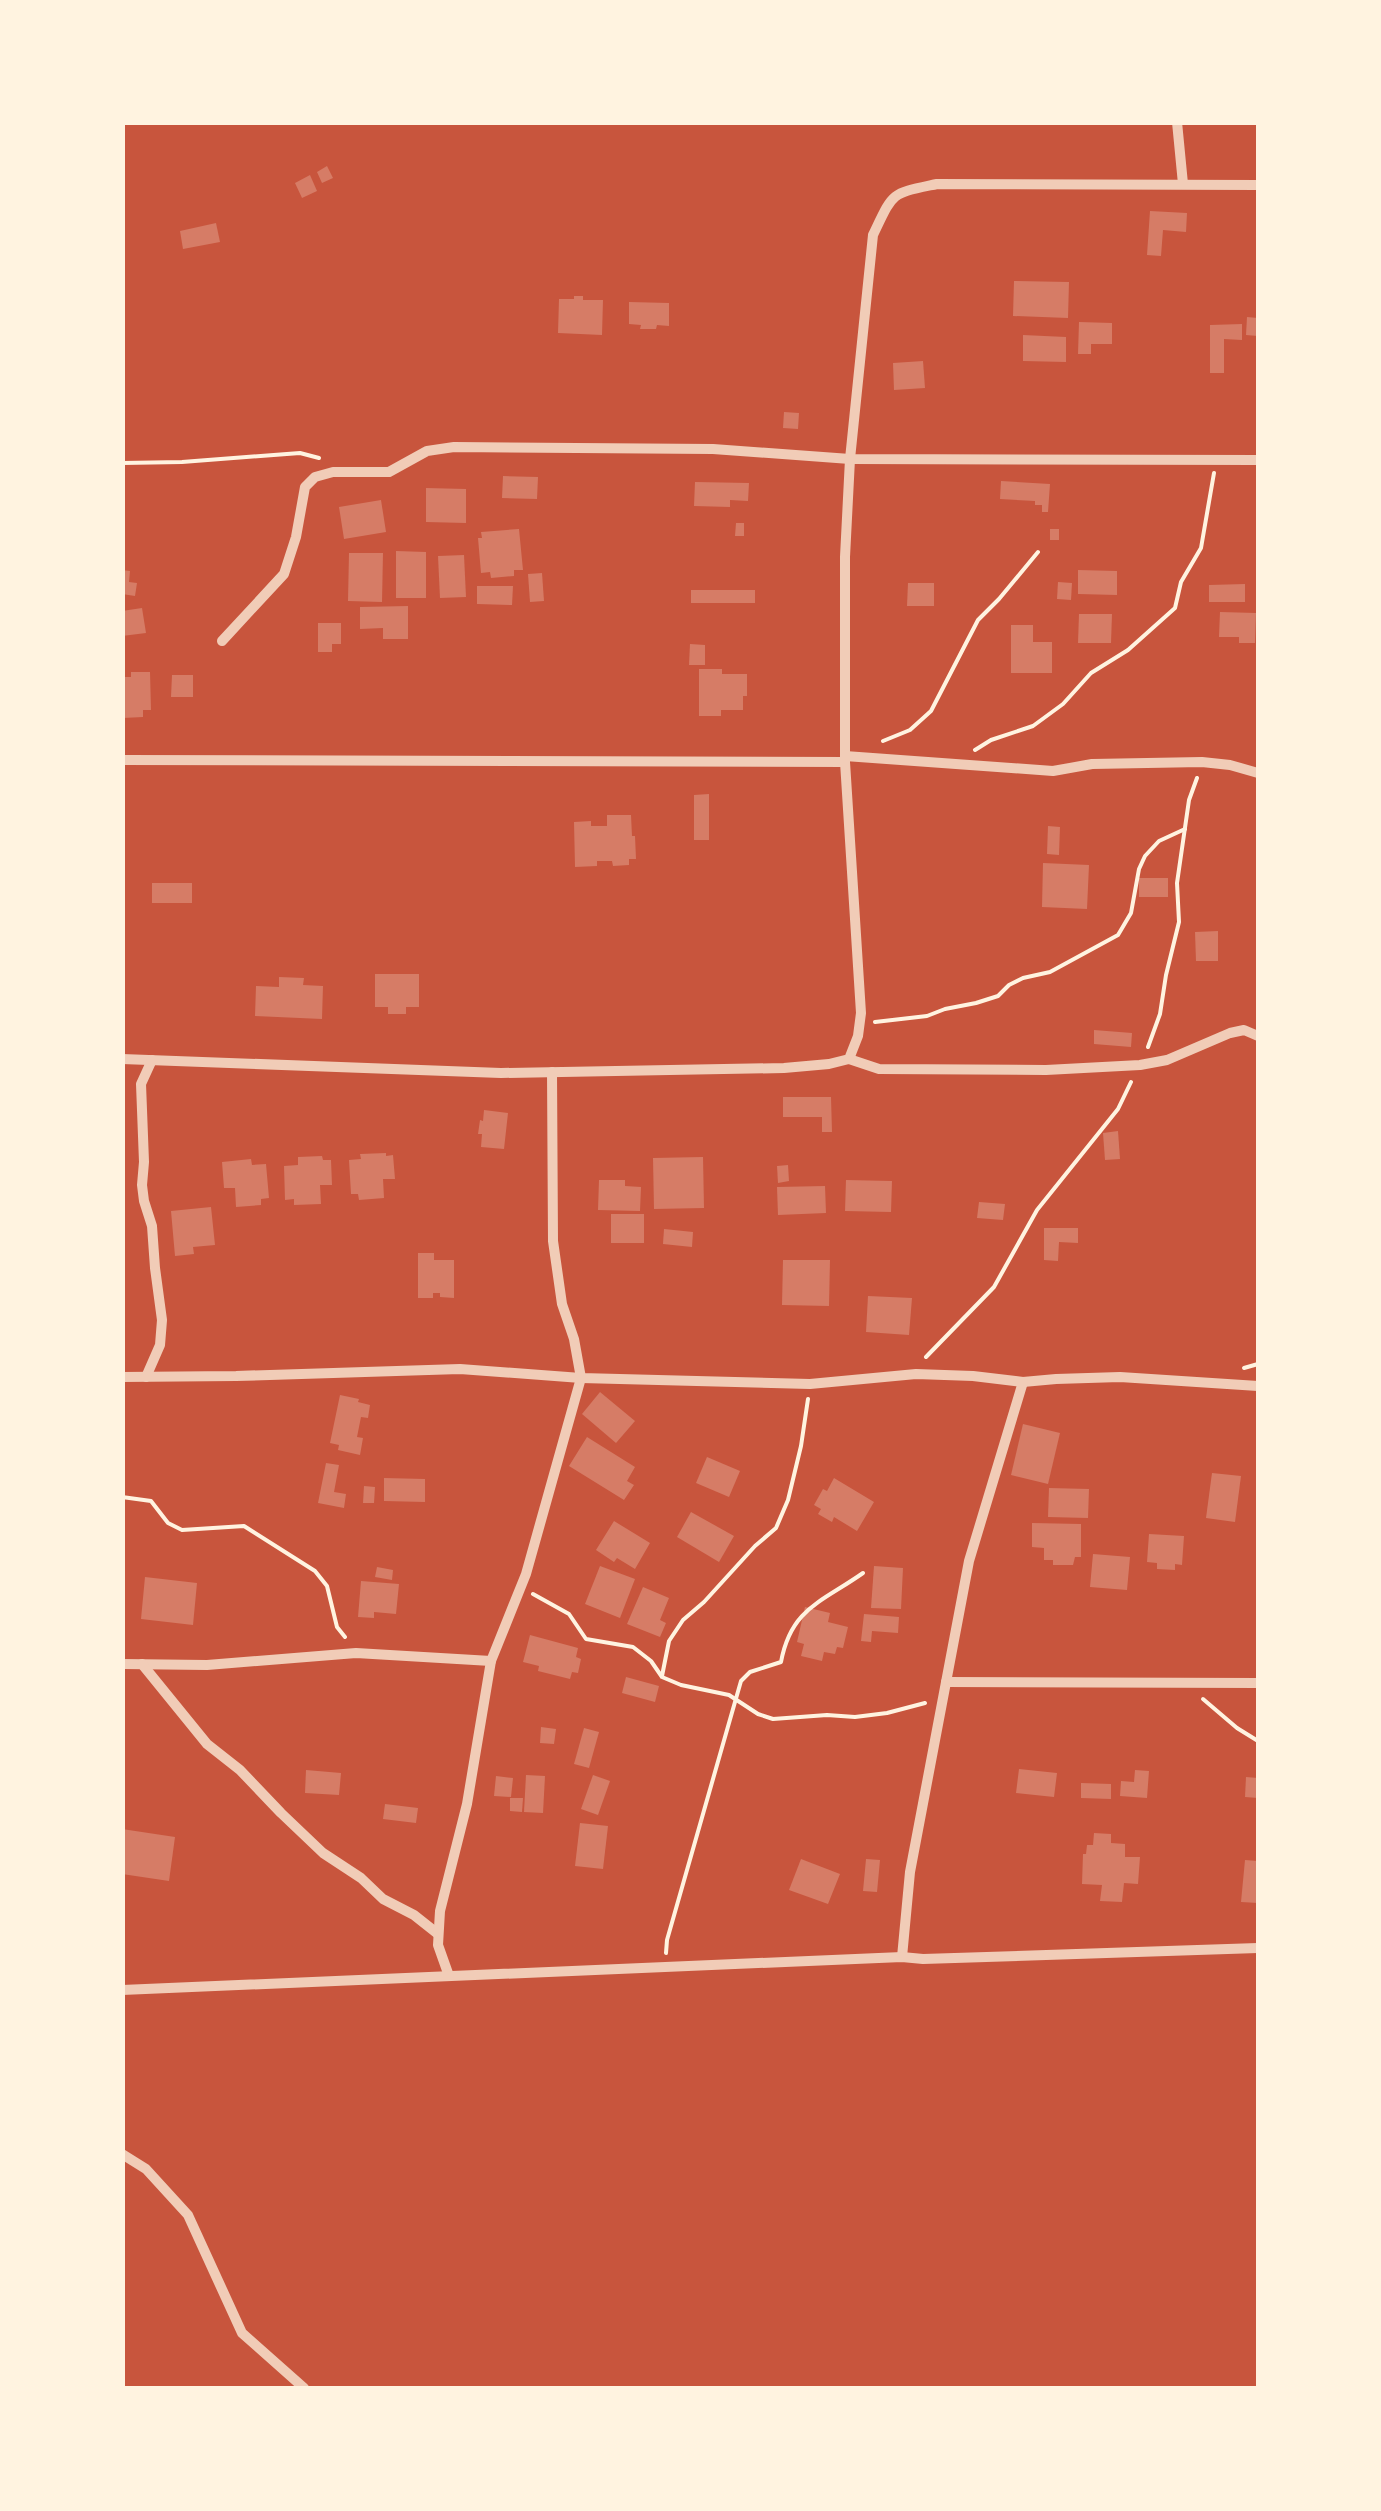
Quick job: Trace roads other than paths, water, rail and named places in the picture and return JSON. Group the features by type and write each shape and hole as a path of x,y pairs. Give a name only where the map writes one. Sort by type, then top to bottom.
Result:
{"street":[{"path":"1176,122 1184,184"},
{"path":"849,1059 860,1024 845,759 845,557 850,459 874,234 889,201 900,192 937,184 1258,185"},
{"path":"222,642 284,574 305,487 315,477 333,472 389,472 426,451 454,447 713,449 850,459 1258,460"},
{"path":"122,760 866,758 1053,770 1092,764 1202,762 1258,773"},
{"path":"122,1059 501,1073 784,1068 849,1059 879,1069 1046,1070 1167,1060 1230,1033 1244,1030 1258,1036"},
{"path":"146,1377 160,1345 162,1320 152,1226 142,1185 141,1084 152,1060"},
{"path":"449,1976 438,1944 440,1911 467,1804 490,1660 520,1587 581,1378 562,1304 553,1241 552,1072"},
{"path":"122,1377 460,1369 581,1378 810,1384 916,1374 1023,1382 1120,1377 1258,1386"},
{"path":"902,1957 910,1872 969,1561 1023,1382"},
{"path":"122,1664 207,1665 356,1653 490,1660"},
{"path":"142,1664 207,1744 240,1770 280,1814 323,1853 438,1934"},
{"path":"946,1682 1258,1682"},
{"path":"122,1990 902,1957 1258,1948"},
{"path":"122,2154 146,2169 188,2216 242,2333 304,2388"}]}
